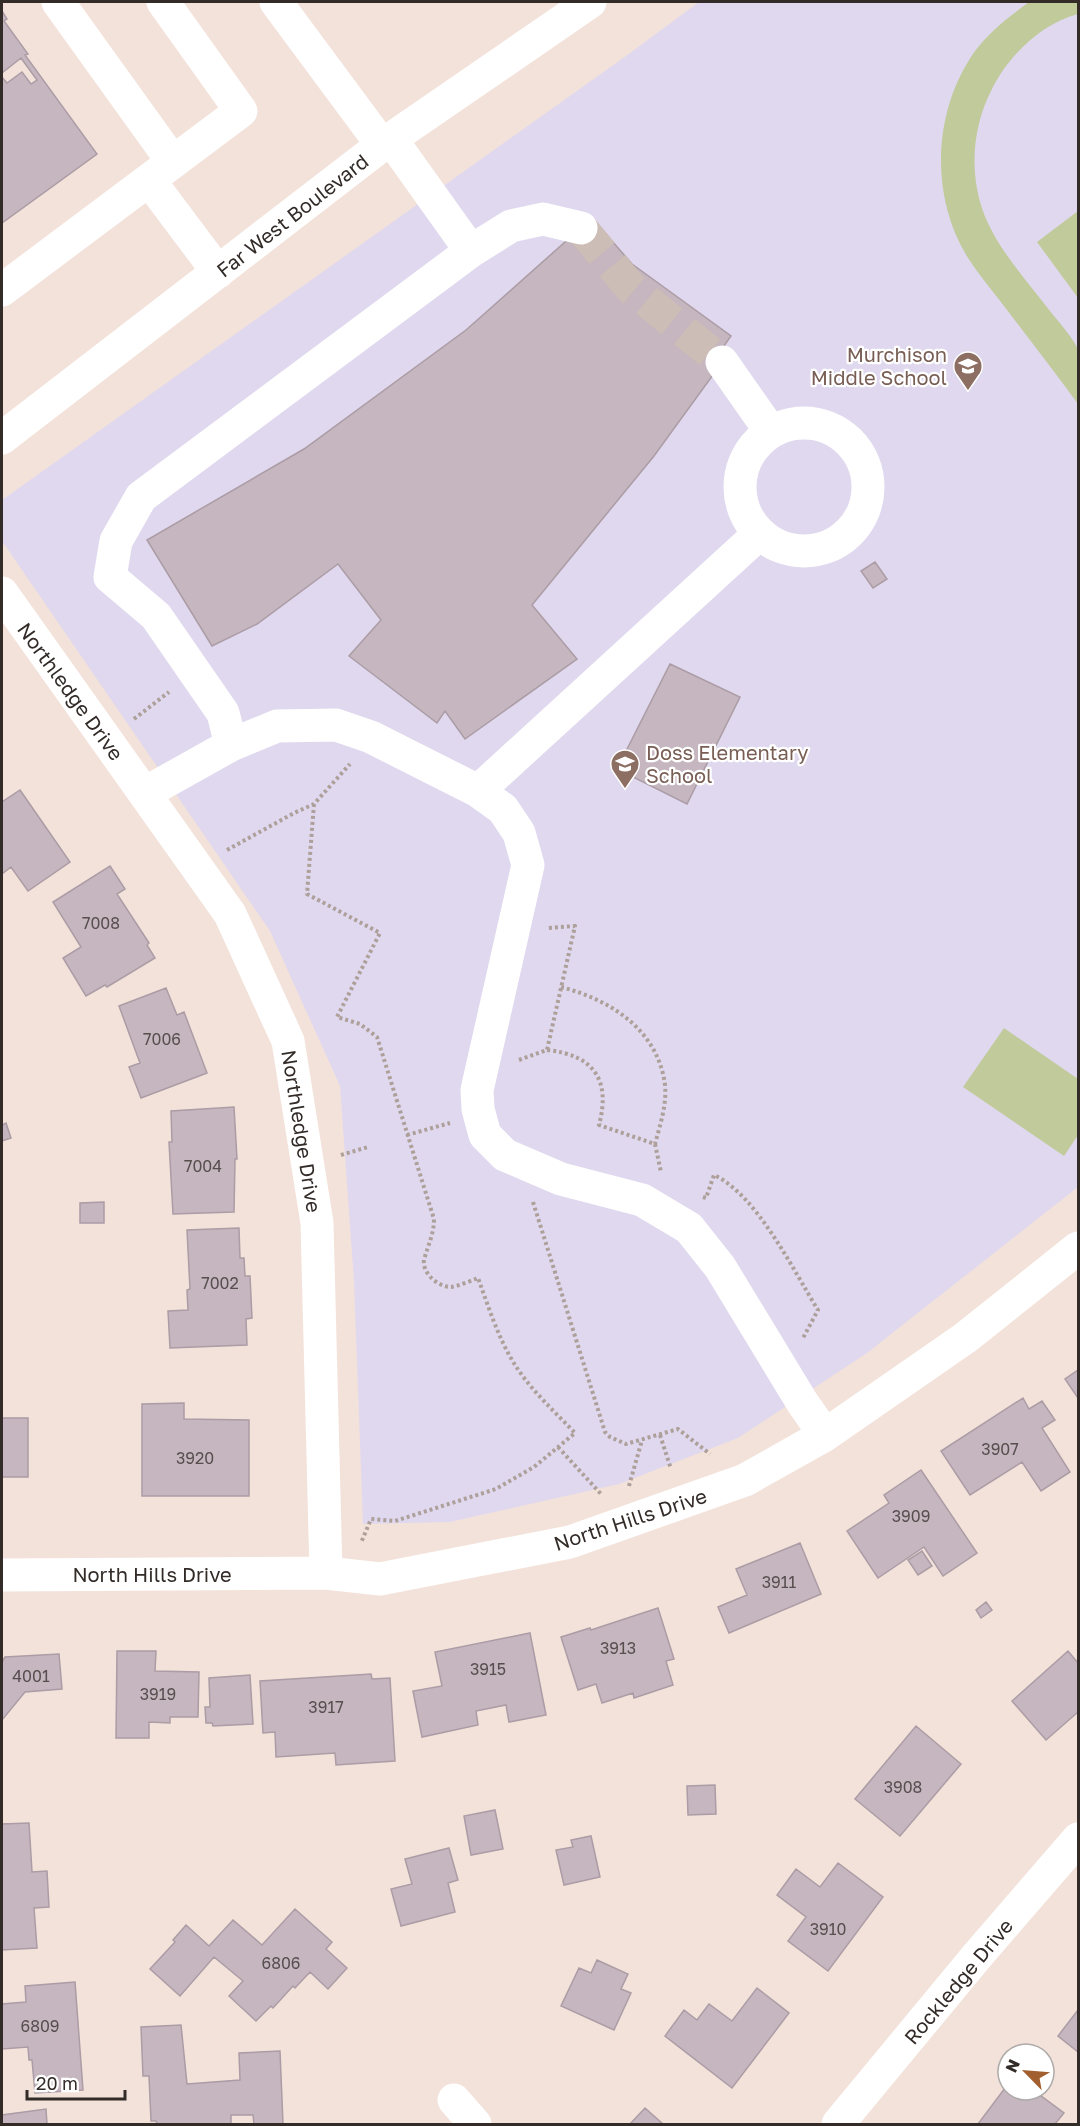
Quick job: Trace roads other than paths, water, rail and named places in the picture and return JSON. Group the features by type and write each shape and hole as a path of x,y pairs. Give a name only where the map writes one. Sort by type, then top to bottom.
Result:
{"street":[{"path":"58,2 161,171 218,272"},
{"name":"Far West Boulevard","path":"2,438 387,142 590,2"},
{"path":"279,3 471,251"},
{"path":"2,290 241,111 172,5"},
{"path":"231,745 223,713 156,616 110,577 116,542 141,497 471,251 511,226 543,219 581,228"},
{"path":"722,362 771,432"},
{"path":"812,423 832,429 849,440 861,457 867,476 868,497 862,516 850,534 833,545 812,552 790,551 769,542 759,534 742,509 739,487 743,465 754,446 771,432 791,424 812,423"},
{"path":"478,791 759,534"},
{"name":"Northledge Drive","path":"2,593 230,914 288,1041 318,1223 326,1573"},
{"path":"145,793 231,745 277,726 336,725 371,737 478,791 503,809 519,833 528,866 477,1089 478,1109 485,1135 505,1155 561,1179 642,1200 690,1228 720,1267 802,1402 825,1435"},
{"name":"North Hills Drive","path":"2,1575 326,1573 380,1579 570,1542 745,1480 825,1435 965,1338 1078,1248"},
{"name":"Rockledge Drive","path":"838,2124 977,1956 1078,1839"},
{"path":"454,2100 476,2124"}],"tunnel":[{"path":"581,228 631,288 722,362"}],"place":[{"name":"Murchison Middle School","path":"968,392"},
{"name":"Doss Elementary School","path":"625,790"}]}
